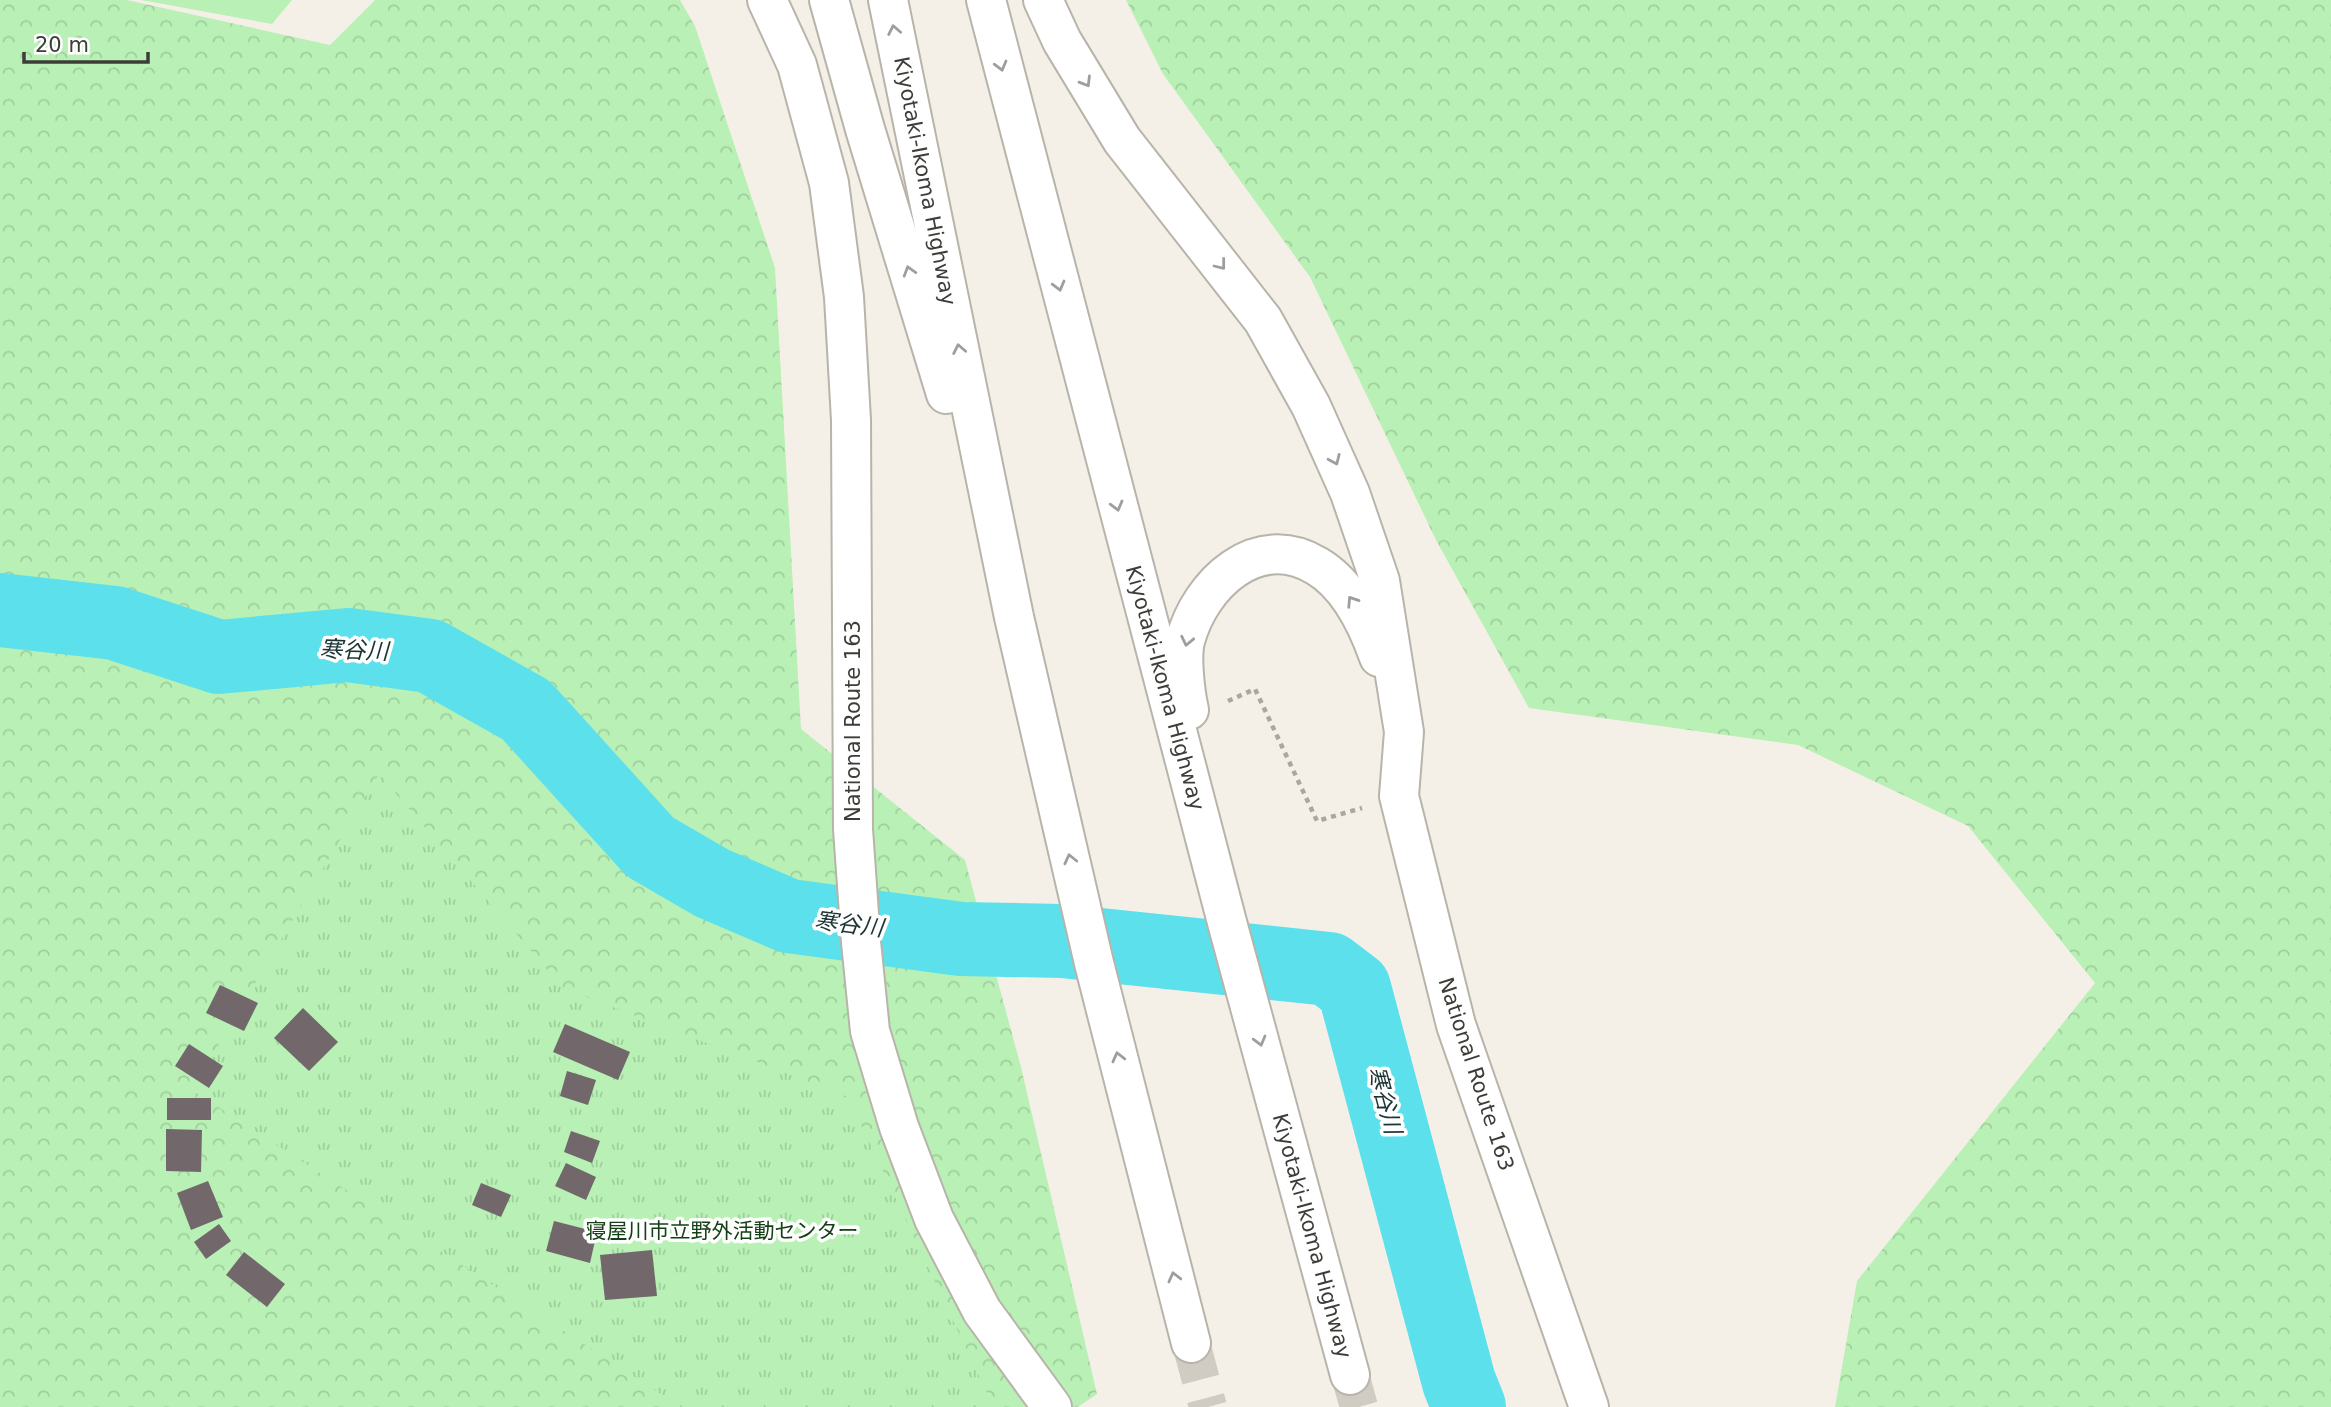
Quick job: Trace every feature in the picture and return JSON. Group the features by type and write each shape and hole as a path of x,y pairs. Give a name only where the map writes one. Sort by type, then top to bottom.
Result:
{"highway":[{"name":"National Route 163","path":"767,0 797,65 829,183 844,297 851,420 853,829 870,1031 899,1126 934,1219 982,1311 1052,1407"},
{"path":"830,0 865,128 1014,617"},
{"name":"Kiyotaki-Ikoma Highway","path":"888,0 1014,617 1094,964 1191,1343"},
{"name":"Kiyotaki-Ikoma Highway","path":"986,0 1228,926 1350,1375"},
{"path":"1043,0 1062,41 1122,140 1264,320 1311,406 1350,493 1380,581 1404,732"},
{"path":"1228,926 1185,692 1185,642 1201,602 1224,573 1255,557 1285,554 1316,565 1346,591 1369,629 1404,732"},
{"name":"National Route 163","path":"1404,732 1399,796 1456,1025 1589,1407"}],"path":[{"path":"1224,703 1255,690 1317,821 1399,796"}],"green space":[{"path":"0,0 127,0 330,45 375,0 680,0 695,26 775,268 801,729 965,860 1021,1067 1097,1394 1078,1407 0,1407"},
{"path":"141,0 292,0 272,24"},
{"path":"1126,0 2331,0 2331,1407 1835,1407 1857,1281 2095,983 1968,826 1798,745 1529,708 1436,540 1310,277 1163,74"},
{"name":"寝屋川市立野外活動センター","path":"379,774 563,988 848,1097 988,1395 1003,1407 681,1407 192,1090"}],"building":[{"path":"220,985 258,1003 244,1031 206,1013"},
{"path":"303,1008 338,1042 309,1071 274,1038"},
{"path":"565,1024 630,1052 618,1080 553,1052"},
{"path":"189,1044 223,1066 209,1088 175,1066"},
{"path":"567,1071 596,1080 588,1105 560,1096"},
{"path":"167,1098 211,1098 211,1120 167,1120"},
{"path":"166,1129 202,1130 201,1172 166,1171"},
{"path":"571,1131 600,1141 592,1163 564,1152"},
{"path":"566,1163 596,1177 586,1200 555,1186"},
{"path":"208,1181 223,1217 191,1230 177,1193"},
{"path":"481,1183 511,1195 501,1217 472,1205"},
{"path":"554,1221 597,1232 590,1263 546,1251"},
{"path":"219,1224 231,1241 206,1259 194,1242"},
{"path":"652,1250 657,1296 605,1300 600,1255"},
{"path":"244,1252 285,1284 267,1307 226,1275"}],"waterway":[{"name":"寒谷川","path":"0,610 115,623 219,657 348,645 430,656 526,710 650,847 712,883 789,916 961,939 1062,941 1329,969 1354,988 1459,1382 1469,1407"}],"tunnel":[{"path":"1191,1343 1208,1407"},
{"path":"1350,1375 1359,1407"}]}
